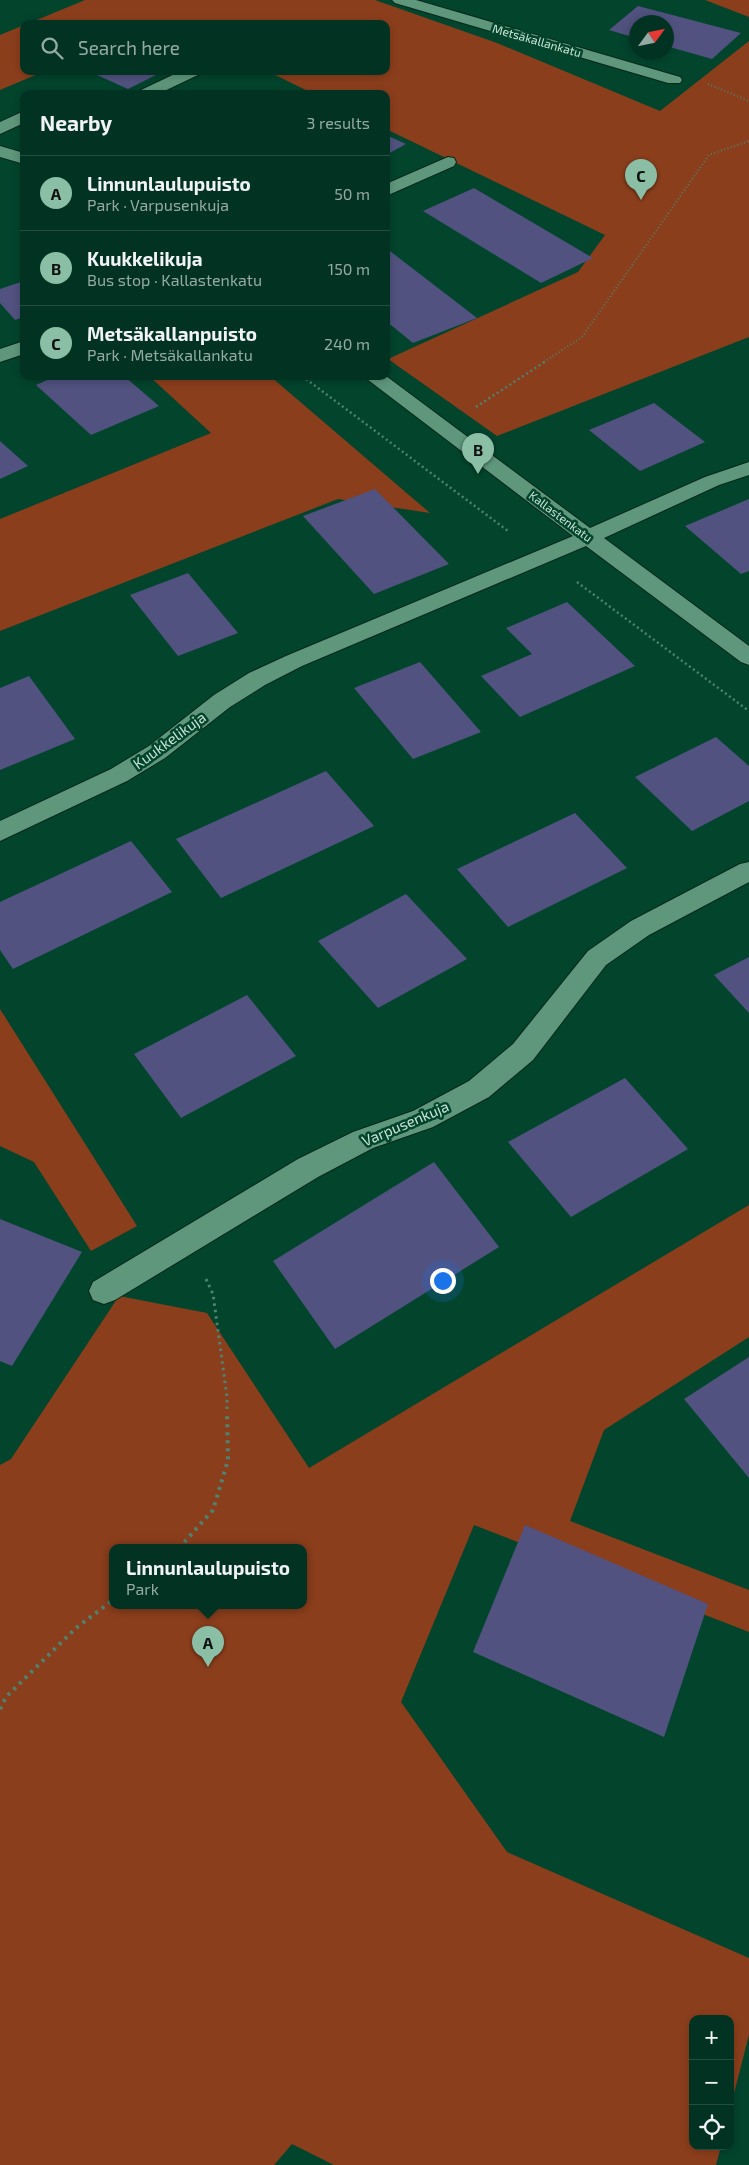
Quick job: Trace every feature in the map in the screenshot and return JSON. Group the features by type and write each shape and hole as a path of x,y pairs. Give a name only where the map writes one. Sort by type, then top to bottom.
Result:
{"street":[{"name":"Metsäkallankatu","path":"400,0 674,80"},
{"path":"153,90 185,75"},
{"path":"0,128 20,118"},
{"path":"390,189 448,162"},
{"path":"0,356 20,348"},
{"name":"Kallastenkatu","path":"378,380 749,657"},
{"name":"Kuukkelikuja","path":"0,832 119,775 149,757 222,701 257,679 294,661 544,557 712,481 749,468"},
{"name":"Varpusenkuja","path":"104,1291 308,1168 364,1140 423,1119 479,1089 523,1052 597,958 640,928 749,870"}],"path":[{"path":"444,428 582,337 708,155 749,141"},
{"path":"183,1544 213,1510 228,1460 227,1397 213,1294 189,1240"},
{"path":"0,1700 6,1697 76,1628 109,1603"},
{"path":"0,1709 6,1697"}],"shaded area":[{"path":"85,0 375,0 497,43 660,111 749,41 749,337 497,436 390,360 390,358 578,272 605,235 390,131 390,90 306,90 275,75 390,75 390,20 37,20"},
{"path":"705,0 749,0 749,17"},
{"path":"20,27 20,75 36,75 0,90 0,35"},
{"path":"153,380 275,380 430,513 338,499 0,631 0,519 211,433"},
{"path":"0,1009 137,1226 91,1251 34,1162 0,1146"},
{"path":"749,1205 749,1337 604,1430 570,1521 749,1590 749,1632 474,1525 401,1702 507,1852 749,1958 749,2035 734,2093 734,2015 689,2015 689,2150 720,2150 716,2165 334,2165 292,2144 274,2165 0,2165 0,1465 11,1459 119,1296 207,1313 309,1468"}],"building":[{"path":"638,6 672,15 629,15 629,36 609,30"},
{"path":"674,15 741,33 712,59 674,48"},
{"path":"97,75 156,75 128,89"},
{"path":"390,137 406,144 390,153"},
{"path":"474,188 593,258 541,283 423,211"},
{"path":"390,251 477,318 413,343 390,324"},
{"path":"20,282 20,318 15,320 0,303 0,289"},
{"path":"47,380 129,380 159,406 91,435 36,385"},
{"path":"654,403 705,442 640,471 589,430"},
{"path":"0,441 28,466 0,479"},
{"path":"375,489 449,564 374,594 303,516"},
{"path":"749,499 749,571 741,574 685,526"},
{"path":"188,573 238,633 178,656 130,595"},
{"path":"567,602 635,666 520,717 481,676 532,654 506,628"},
{"path":"420,662 481,732 413,759 354,688"},
{"path":"29,676 75,739 0,770 0,688"},
{"path":"716,737 749,766 749,801 692,831 635,777"},
{"path":"326,771 374,826 221,898 176,839"},
{"path":"575,813 627,868 508,927 457,869"},
{"path":"131,841 172,892 13,969 0,950 0,902"},
{"path":"406,894 467,959 378,1008 318,941"},
{"path":"749,957 749,1013 714,975"},
{"path":"247,995 296,1056 181,1118 134,1054"},
{"path":"625,1078 688,1149 571,1217 508,1142"},
{"path":"434,1162 499,1247 335,1349 273,1261"},
{"path":"0,1219 82,1252 12,1366 0,1361"},
{"path":"749,1357 749,1478 684,1399"},
{"path":"525,1525 708,1604 664,1737 473,1652"}],"place":[{"name":"Metsäkallanpuisto","path":"641,200"},
{"name":"Kuukkelikuja","path":"478,474"},
{"name":"Linnunlaulupuisto","path":"208,1667"}]}
